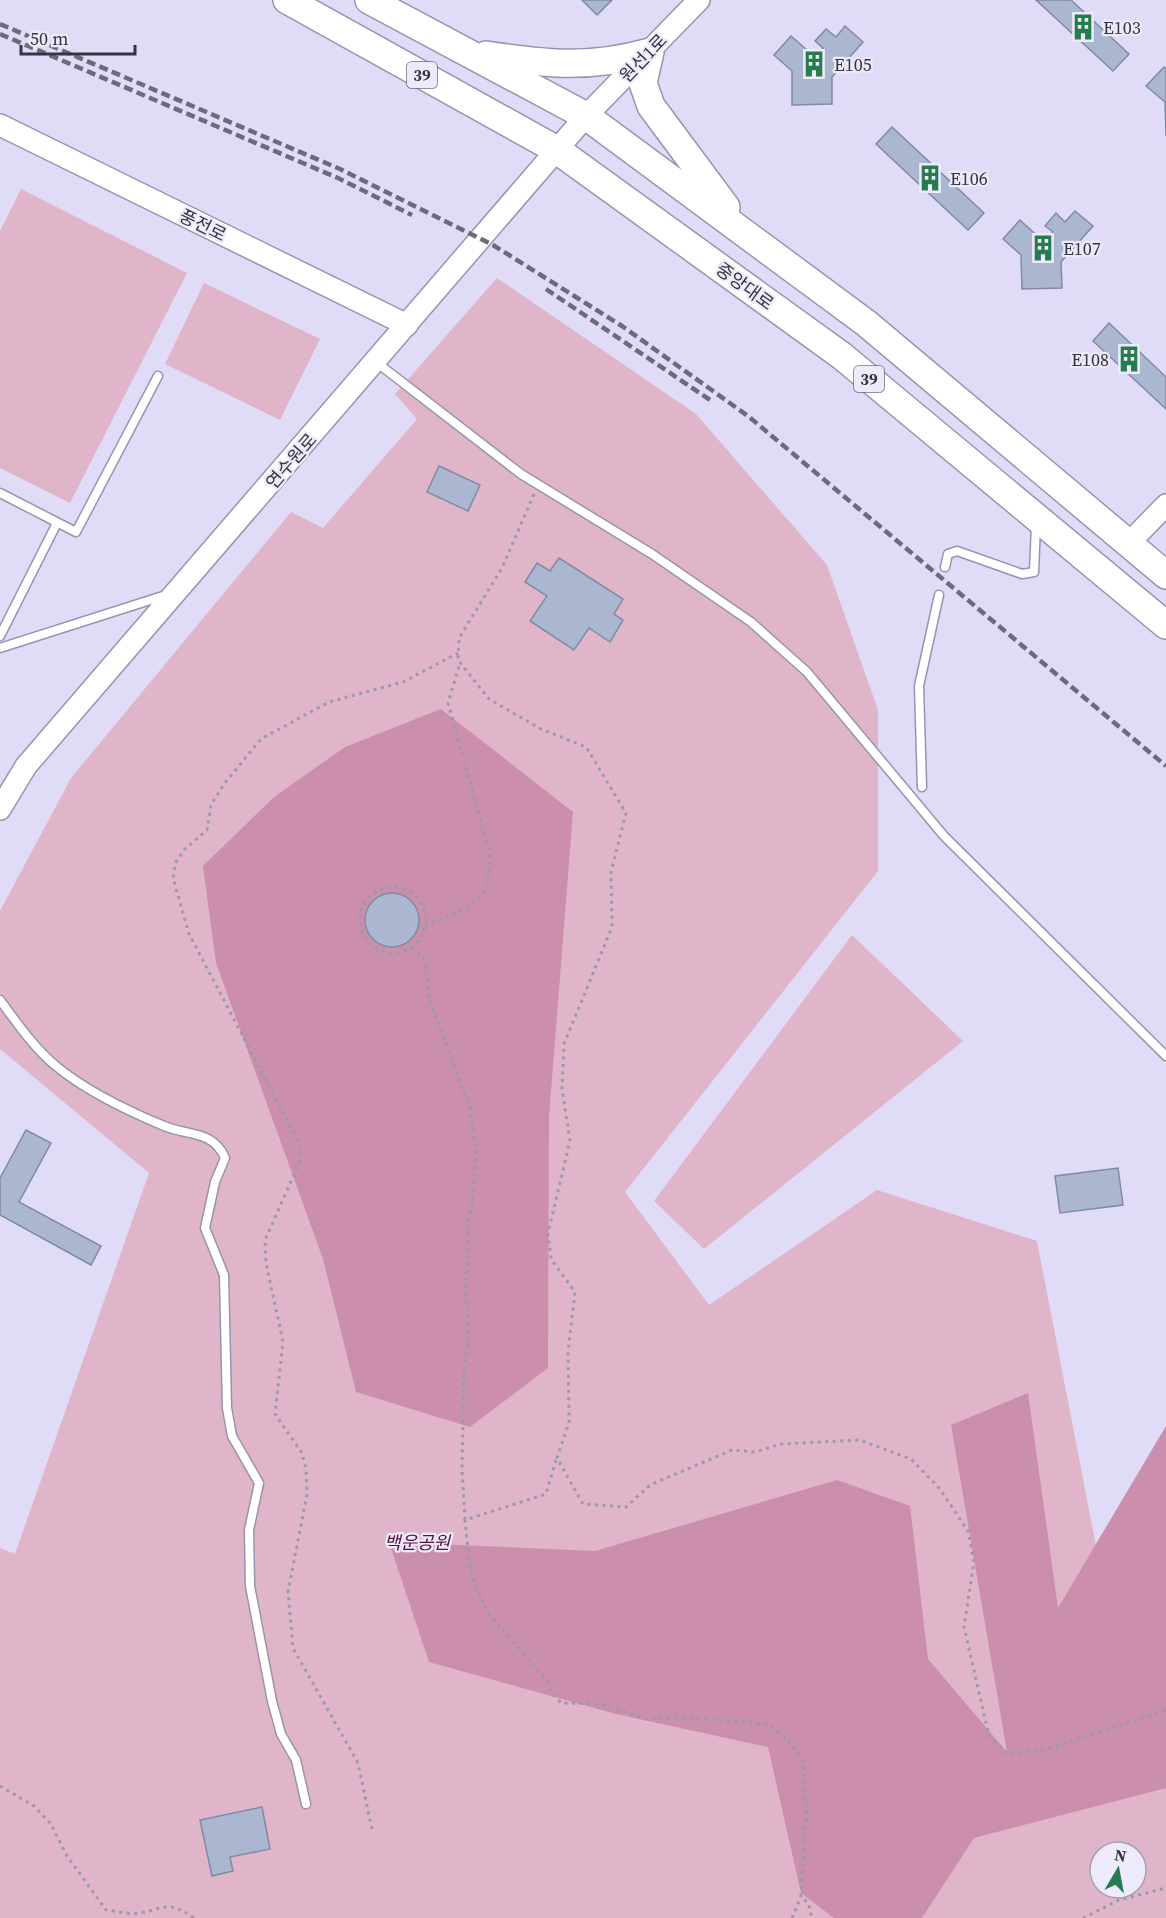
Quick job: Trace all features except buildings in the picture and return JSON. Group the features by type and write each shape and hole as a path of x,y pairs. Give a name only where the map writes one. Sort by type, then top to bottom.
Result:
{"main road":[{"name":"중앙대로","path":"287,0 557,150 842,356 1166,626"},
{"name":"39","path":"369,0 586,116 866,323 1166,575"},
{"path":"468,53 543,64 579,64 621,60 650,52 643,83 651,106 673,139 752,238"}],"street":[{"name":"원선1로","path":"586,116 699,0"},
{"name":"연수원로","path":"0,809 26,766 586,116"},
{"name":"풍전로","path":"0,125 407,325"},
{"path":"1129,543 1166,505"}],"lane":[{"path":"376,362 538,484 652,554 751,622 807,672 944,836 1166,1056"},
{"path":"0,493 76,532 158,375"},
{"path":"945,567 948,554 957,551 1022,574 1034,572 1036,519"},
{"path":"0,636 57,523"},
{"path":"0,648 178,591"},
{"path":"922,787 919,686 939,595"},
{"path":"0,1000 35,1045 57,1067 97,1092 166,1127 209,1137 221,1148 225,1158 215,1182 205,1228 224,1275 227,1408 232,1436 259,1483 249,1530 250,1586 272,1701 281,1734 296,1760 306,1804"}],"path":[{"path":"465,1520 546,1494 569,1423 568,1352 575,1292 551,1258 548,1233 570,1141 562,1089 564,1044 612,927 611,872 626,813 586,747 539,728 489,699 460,663 459,638 502,568 538,484"},
{"path":"372,1829 358,1763 293,1648 288,1592 307,1494 306,1469 302,1453 275,1414 283,1342 266,1263 265,1240 299,1163 299,1143 189,934 173,878 180,855 207,830 211,805 224,784 261,739 329,702 403,682 458,653"},
{"path":"425,926 466,908 486,890 491,858 448,703 460,663"},
{"path":"383,888 405,889 422,904 425,926 423,934 411,947 399,952 388,953 368,942 359,922 365,901 383,888"},
{"path":"411,947 425,960 430,1001 470,1109 476,1147 472,1208 468,1220 469,1257 465,1283 469,1339 464,1369 462,1469 470,1570 487,1612 547,1681 552,1693 561,1703 602,1704 646,1719 679,1717 757,1723 771,1726 787,1739 803,1761 806,1812 801,1896 792,1918"},
{"path":"557,1458 583,1504 626,1507 650,1485 732,1449 755,1452 781,1444 860,1440 911,1459 940,1489 968,1531 974,1562 964,1627 988,1736 1006,1753 1041,1751 1166,1710"},
{"path":"0,1786 34,1806 51,1824 67,1856 106,1910 138,1913 162,1905 182,1910 194,1918"},
{"path":"1083,1918 1119,1900 1166,1888"},
{"path":"801,1896 808,1903 812,1918"}],"green space":[{"path":"21,189 187,273 70,503 0,468 0,231"},
{"name":"백운공원","path":"497,278 696,414 827,565 878,710 878,871 625,1192 709,1305 877,1190 1037,1241 1096,1546 1166,1528 1166,1918 0,1918 0,1548 15,1554 149,1173 0,1049 0,911 71,778 291,512 323,528 417,419 395,394"},
{"path":"204,283 320,339 280,420 165,364"},
{"path":"852,935 963,1041 704,1249 654,1201"}],"shaded area":[{"path":"441,709 573,812 549,1117 548,1368 470,1427 356,1392 323,1259 216,963 203,866 274,797 345,747"},
{"path":"1028,1393 1058,1608 1166,1426 1166,1788 974,1838 922,1918 834,1918 801,1893 768,1747 616,1714 429,1662 389,1542 595,1551 837,1480 910,1506 928,1659 1007,1752 951,1425"}],"railway":[{"path":"0,24 340,169 493,245 622,326 748,416 1166,766"},
{"path":"0,34 338,178 412,215"},
{"path":"546,289 710,400"}],"place":[{"name":"E103","path":"1083,27"},
{"name":"E105","path":"814,64"},
{"name":"E106","path":"930,178"},
{"name":"E107","path":"1043,248"},
{"name":"E108","path":"1129,359"}]}
